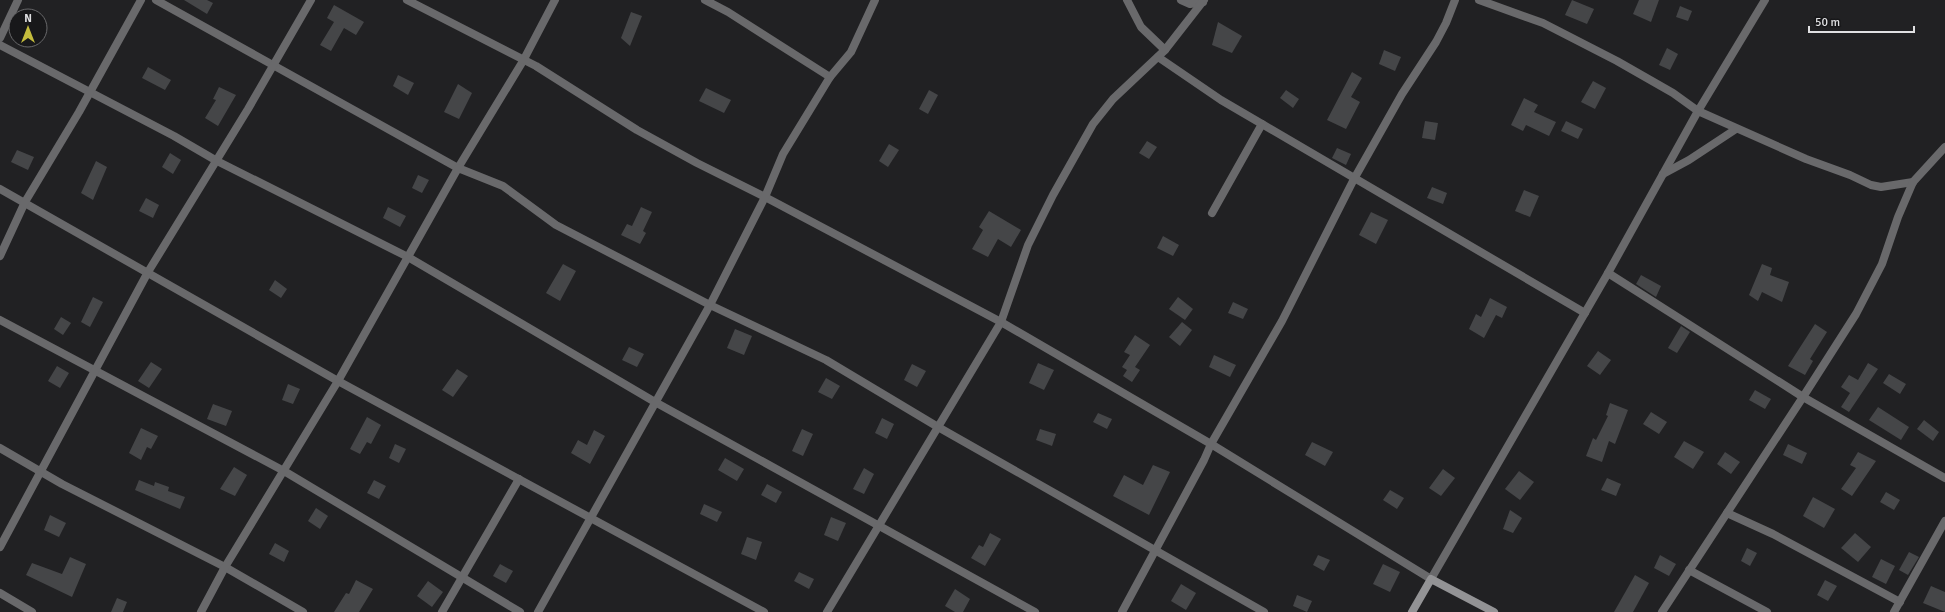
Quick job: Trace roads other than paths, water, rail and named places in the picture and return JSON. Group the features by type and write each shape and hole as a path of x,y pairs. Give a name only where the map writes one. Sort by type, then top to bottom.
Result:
{"street":[{"path":"0,38 18,0"},
{"path":"0,256 25,202 89,93 141,0"},
{"path":"156,0 458,168 503,186 556,225 710,305 826,360 938,427 1264,612"},
{"path":"0,547 96,372 148,272 217,161 310,0"},
{"path":"407,0 552,75 643,134 1001,322 1211,444 1431,579 1494,612"},
{"path":"201,612 226,567 338,381 458,168 523,61 555,0"},
{"path":"705,0 728,12 830,77"},
{"path":"538,612 710,305 765,197 783,154 830,77 851,52 875,0"},
{"path":"1126,0 1141,27 1165,50"},
{"path":"1181,0 1190,4 1197,10"},
{"path":"1122,612 1156,551 1211,444 1282,321 1354,179 1402,94 1436,42 1446,23 1454,0"},
{"path":"1480,0 1544,23 1617,61 1673,93 1698,111 1736,129 1871,185 1881,186 1913,182"},
{"path":"1412,612 1608,273 1698,111 1765,0"},
{"path":"1190,4 1204,1"},
{"path":"827,612 1001,322 1028,244 1053,195 1093,124 1113,99 1165,50 1204,1"},
{"path":"0,45 89,93 174,136 217,161 408,257 655,402 1035,612"},
{"path":"1158,57 1221,100 1585,313"},
{"path":"1212,213 1262,124"},
{"path":"1663,174 1688,160 1736,129"},
{"path":"1662,612 1856,314 1882,264 1898,217 1913,182 1945,147"},
{"path":"0,189 338,381 764,612"},
{"path":"1608,273 1803,396 1945,478"},
{"path":"0,320 284,471 520,612"},
{"path":"0,448 41,472 226,567 303,612"},
{"path":"442,612 519,479"},
{"path":"1726,513 1773,534 1900,602"},
{"path":"1894,612 1945,521"},
{"path":"1689,570 1766,612"},
{"path":"0,594 32,612"}]}
